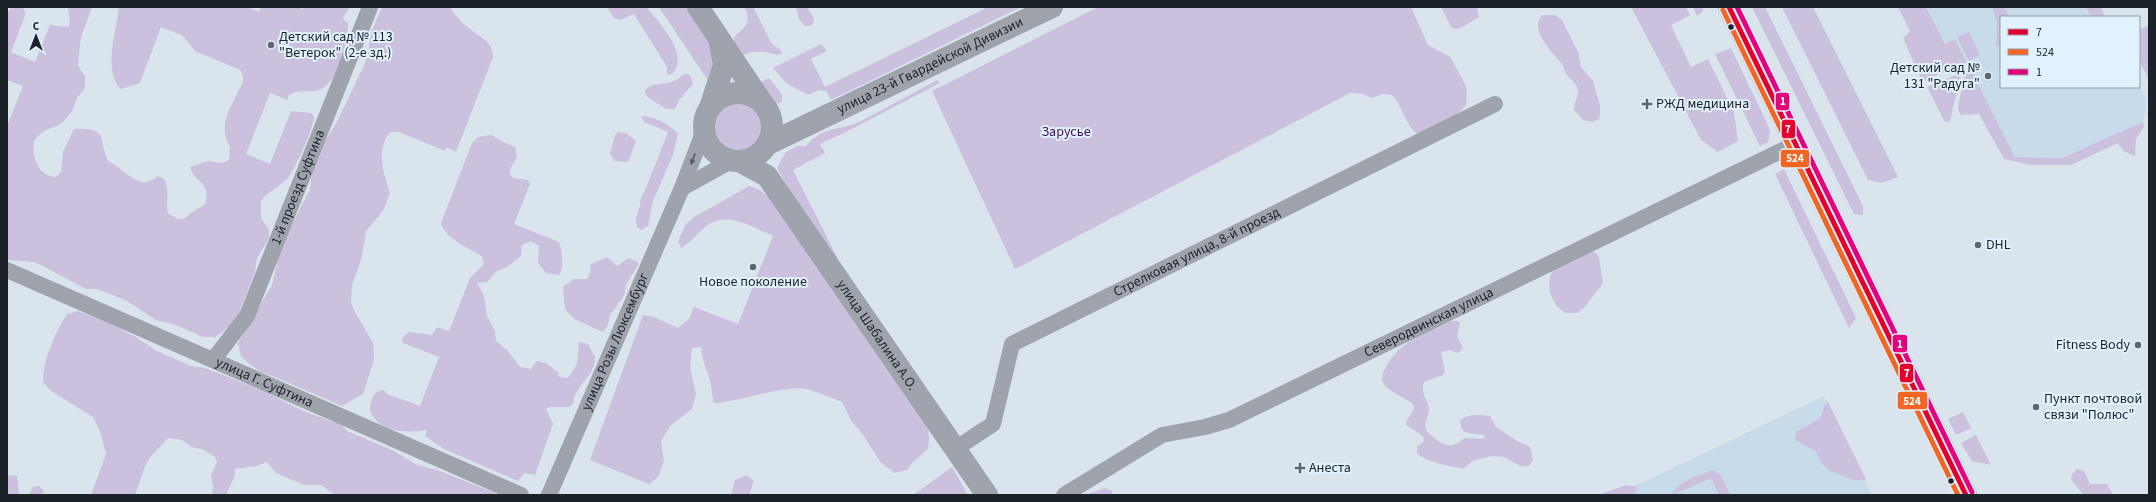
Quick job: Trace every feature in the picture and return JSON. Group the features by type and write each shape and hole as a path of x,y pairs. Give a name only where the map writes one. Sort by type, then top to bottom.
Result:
{"street":[{"name":"1-й проезд Суфтина","path":"213,360 247,316 370,7"},
{"path":"698,7 720,40 766,109 772,131 766,147 767,176 716,153 708,143 704,130 711,105 722,76 724,65 720,40"},
{"name":"улица 23-й Гвардейской Дивизии","path":"766,147 808,125 1052,7"},
{"path":"1729,7 1794,144 1966,495"},
{"path":"711,105 723,96 738,92 753,96 766,109 808,125"},
{"name":"Стрелковая улица, 8-й проезд","path":"955,449 993,424 1012,344 1495,104"},
{"name":"улица Розы Люксембург","path":"549,495 682,188 704,130"},
{"name":"Северодвинская улица","path":"1064,495 1162,435 1205,427 1229,420 1794,144"},
{"path":"682,188 736,161 754,158 766,147"},
{"name":"улица Шабалина А.О.","path":"767,176 987,495"},
{"name":"улица Г. Суфтина","path":"7,270 521,495"}],"shaded area":[{"name":"Детский сад № 131 \"Радуга\"","path":"1926,7 2101,7 2105,16 2000,16 2000,88 2140,87 2147,101 2143,122 2062,158 2015,157 1955,39 1945,44"},
{"path":"1824,396 1872,495 1616,495"}],"green space":[{"path":"12,7 22,7 26,13 11,52 35,62 50,25 68,27 70,23 68,7 92,7 81,37 79,54 78,66 85,76 85,88 77,98 73,110 64,121 43,132 34,141 33,147 35,159 41,170 45,174 56,177 61,172 63,152 74,129 93,130 101,136 108,161 138,181 148,182 158,176 163,178 167,186 168,213 178,219 184,219 205,204 207,197 205,187 192,173 190,167 208,161 222,163 229,160 230,146 226,138 225,122 231,105 243,81 243,75 240,70 195,51 182,35 161,27 140,83 121,89 115,81 111,61 119,7 246,7 259,12 261,7 299,7 302,9 304,7 350,7 343,17 348,23 344,52 336,73 330,82 323,88 315,91 294,92 288,96 288,100 270,93 246,154 270,164 291,111 311,113 314,116 313,121 304,148 295,167 284,182 261,201 261,218 269,229 269,238 257,258 255,272 239,313 229,327 215,337 203,337 176,325 156,320 125,300 97,289 86,289 34,262 7,260 7,126 23,86 7,80 7,13"},
{"path":"382,7 450,7 464,24 489,43 493,57 456,152 446,147 445,151 399,132 391,132 386,138 383,145 382,161 385,178 390,193 383,211 366,231 362,257 352,285 351,302 373,343 374,360 363,394 342,406 260,372 241,357 238,343 272,285 281,246 310,189 312,171 320,148 336,124 367,59 371,33"},
{"path":"607,7 647,7 665,30 675,48 678,57 677,66 672,74 667,75 667,67 634,14 620,20 614,18"},
{"path":"659,7 687,7 715,49 712,76 707,79"},
{"path":"744,7 753,7 772,44 780,49 782,53 778,55 765,52 753,52 743,55 736,47 734,38 743,29 748,21"},
{"path":"796,7 807,7 814,18 813,23 810,26 805,26 799,19"},
{"path":"988,7 1021,7 831,100 826,91 819,90 808,95 786,83 773,68 821,44 827,51 811,59 825,87"},
{"name":"Зарусье","path":"1098,7 1411,7 1428,45 1450,57 1462,78 1467,89 1466,105 1456,116 1420,135 1412,129 1396,99 1392,95 1383,94 1371,98 1364,94 1350,93 1015,269 932,91"},
{"path":"1441,7 1477,7 1479,17 1461,28 1455,29 1451,27"},
{"path":"1631,7 1686,7 1690,15 1671,25 1691,67 1708,59 1734,112 1738,141 1718,152 1701,140"},
{"path":"1693,7 1703,7 1703,12 1697,16"},
{"path":"1752,7 1765,7 1863,206 1863,215 1854,214"},
{"path":"1782,7 1813,7 1898,177 1881,183 1868,180"},
{"path":"1898,7 1926,7 1945,44 1955,39 1967,63 1922,81 1903,38 1910,31"},
{"path":"1992,7 2004,7 2008,16 2000,16 2000,45 1996,47 1997,22"},
{"path":"2086,7 2101,7 2105,16 2090,16"},
{"path":"1543,15 1555,15 1562,20 1578,52 1581,67 1593,81 1600,105 1599,119 1592,122 1583,120 1574,110 1578,90 1575,83 1566,74 1562,64 1543,40 1538,27 1539,20"},
{"path":"2149,25 2149,84 2147,75 2140,63 2140,30"},
{"path":"1969,32 1980,55 1969,61 1957,37"},
{"path":"1731,48 1770,132 1768,142 1760,146 1715,54"},
{"path":"1970,68 2015,157 2062,158 2143,122 2144,127 2136,139 2135,156 2123,151 2118,143 2071,165 2031,165 2004,159 1979,114 1960,115 1958,107 1965,72"},
{"path":"1961,73 1950,121 1945,122 1927,87"},
{"path":"688,74 691,77 693,84 680,99 675,109 666,109 646,96 645,91 651,86 670,82"},
{"path":"769,78 782,94 782,101 778,104 770,100 761,82"},
{"path":"937,80 940,83 820,144 825,153 793,170 842,267 794,198 777,168 785,153 797,146 806,146 813,139 826,131 855,124"},
{"path":"737,101 747,103 755,109 761,117 763,127 761,137 755,145 747,151 737,153 727,151 719,145 713,137 711,127 713,117 719,109 727,103"},
{"path":"641,116 651,117 661,121 678,134 673,155 653,201 648,226 641,230 636,225 636,222 641,197 644,193 668,132 644,122"},
{"path":"618,132 626,133 636,141 628,162 615,161 610,154 615,135"},
{"path":"492,135 515,147 517,157 510,169 510,174 513,178 528,180 530,184 514,224 559,242 562,259 562,268 559,275 546,273 538,263 539,246 531,241 522,245 521,256 507,267 497,271 487,282 477,283 484,296 487,316 495,331 496,341 508,351 520,367 531,369 537,361 546,363 558,372 559,377 568,378 577,364 579,342 588,344 595,357 592,370 577,392 573,404 569,407 550,407 546,409 553,424 535,475 524,473 518,481 444,449 425,436 427,430 394,430 380,424 370,411 375,394 384,390 387,394 420,406 439,357 403,343 402,338 409,332 432,335 437,327 449,331 470,278 484,264 482,256 447,234 441,223 472,143 478,137"},
{"path":"1784,169 1856,318 1849,328 1775,174"},
{"path":"749,186 760,190 778,205 928,426 928,449 913,462 907,470 895,473 881,463 864,436 852,422 842,402 814,391 789,389 714,403 701,347 692,348 690,367 696,394 692,409 670,426 661,441 664,461 658,477 649,484 590,460 643,315 654,317 678,328 689,319 694,307 738,324 773,236 738,222 721,220 704,228 691,241 681,248 678,242 685,225 694,217"},
{"path":"1591,251 1596,253 1599,257 1603,283 1584,308 1577,313 1566,313 1556,305 1550,293 1549,286 1551,273 1555,268"},
{"path":"607,257 617,266 628,258 638,262 638,265 626,285 624,296 610,315 608,325 603,332 574,319 565,309 563,287 574,279 587,279 590,273 591,264"},
{"path":"78,311 107,322 134,336 157,351 191,366 205,368 264,391 301,410 333,422 339,422 347,431 394,451 415,464 440,471 500,495 335,495 321,485 304,485 276,473 267,462 256,466 235,469 235,475 226,495 212,495 213,486 211,476 217,462 215,457 202,449 191,447 182,440 168,438 152,455 146,464 135,495 91,495 106,454 100,431 93,417 51,391 43,382 47,356 58,330 67,314"},
{"path":"1451,321 1458,321 1460,323 1457,336 1463,348 1458,353 1450,350 1441,352 1445,372 1443,375 1424,382 1423,390 1429,409 1425,425 1426,430 1437,440 1449,445 1454,445 1465,438 1482,439 1485,437 1483,435 1468,433 1462,430 1460,421 1463,418 1470,416 1490,416 1496,427 1517,441 1530,447 1533,460 1529,466 1520,466 1504,457 1492,456 1474,460 1464,468 1459,468 1425,459 1417,453 1417,447 1424,441 1423,436 1406,425 1414,406 1385,385 1382,380 1383,374 1392,358 1406,344"},
{"path":"1828,402 1866,479 1865,480 1853,480 1830,471 1822,464 1815,451 1795,440 1796,432 1819,418"},
{"path":"1963,412 1971,428 1956,435 1948,419"},
{"path":"1976,435 1991,465 1972,461 1961,443"},
{"path":"952,467 968,495 913,495"},
{"path":"2077,469 2084,471 2090,484 2107,484 2113,495 2084,495 2071,480 2072,474"},
{"path":"1712,470 1721,475 1730,495 1719,495 1711,478 1672,495 1678,486"},
{"path":"747,475 754,481 749,495 731,495 735,480"},
{"path":"7,476 17,476 19,495 7,495"},
{"path":"1626,485 1637,487 1634,495 1598,495"},
{"path":"39,486 44,491 42,495 29,495 33,487"},
{"path":"1105,488 1112,491 1112,495 1086,495"}],"transit line":[{"name":"7","path":"1729,7 1966,495"},
{"name":"1","path":"1737,7 1972,492"},
{"name":"524","path":"1723,10 1958,495"}],"place":[{"name":"Детский сад № 113 \"Ветерок\" (2-е зд.)","path":"271,45"},
{"name":"Детский сад № 131 \"Радуга\"","path":"1988,76"},
{"name":"РЖД медицина","path":"1647,104"},
{"name":"DHL","path":"1978,245"},
{"name":"Новое поколение","path":"753,267"},
{"name":"Fitness Body","path":"2138,345"},
{"name":"Пункт почтовой связи \"Полюс\"","path":"2036,407"},
{"name":"Анеста","path":"1300,468"}]}
